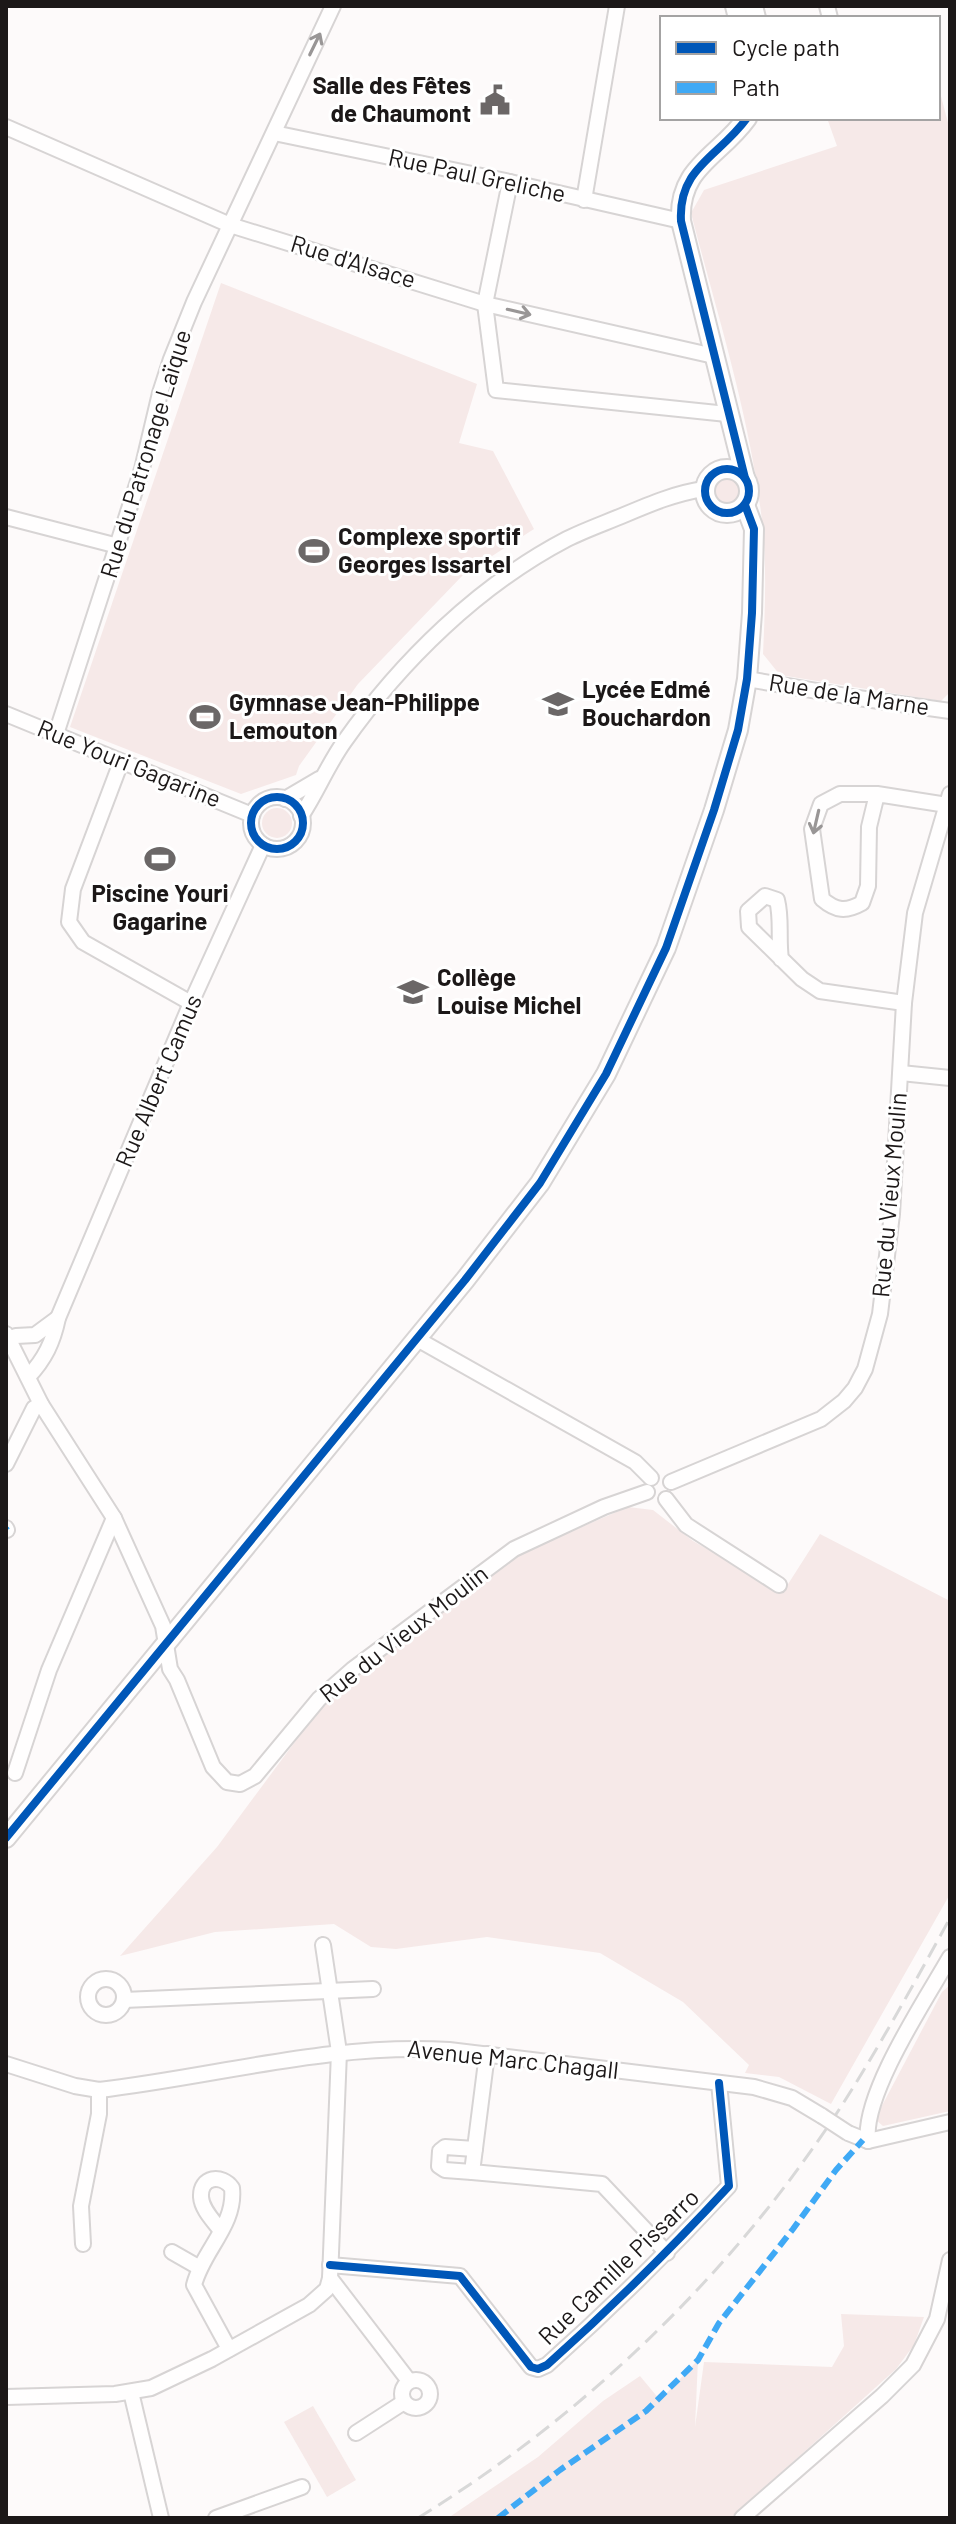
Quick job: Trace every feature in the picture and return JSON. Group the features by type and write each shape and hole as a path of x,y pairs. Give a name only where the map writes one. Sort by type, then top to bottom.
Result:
{"street":[{"name":"Rue du Patronage Laïque","path":"56,734 142,469 167,370 194,302 333,6"},
{"path":"584,200 617,6"},
{"path":"6,1838 417,1339 540,1183 593,1097 630,1027 666,948 738,730 747,679 754,529 745,505 749,491 727,414 681,221 680,204 690,178 726,144 745,120"},
{"path":"681,221 690,195 706,172 733,149 757,120"},
{"name":"Rue d'Alsace","path":"6,127 230,225 485,304 714,356"},
{"name":"Rue Paul Greliche","path":"274,133 681,221"},
{"path":"510,182 485,304 496,390 727,414"},
{"path":"723,469 735,441"},
{"path":"745,478 735,470 723,469 710,476 704,489 710,506 727,514 743,533 753,557"},
{"path":"301,816 285,799 269,798 252,815 252,832 263,845 278,849 292,844 300,833 301,816 343,743 409,664 443,629 502,579 578,534 665,498 704,489"},
{"path":"727,514 745,505"},
{"path":"6,517 118,546"},
{"name":"Rue de la Marne","path":"747,679 950,711"},
{"name":"Rue Youri Gagarine","path":"6,714 252,815"},
{"path":"121,762 73,889 69,922 83,942 191,1003"},
{"path":"285,799 322,776"},
{"path":"877,794 869,827 868,886 862,903 849,911 833,908 822,899 812,829 821,804 840,794 877,794 948,800"},
{"name":"Rue du Vieux Moulin","path":"671,1482 821,1419 855,1388 865,1369 880,1314 892,1214 904,1003 915,913 948,800"},
{"name":"Rue Albert Camus","path":"28,1377 44,1360 58,1318 191,1003 263,845"},
{"path":"781,959 820,991 904,1003"},
{"path":"901,1073 950,1078"},
{"path":"35,1335 58,1318"},
{"path":"49,1347 45,1340 35,1335 8,1337 41,1404 114,1518 168,1643"},
{"path":"417,1339 635,1462 655,1500 666,1499 672,1492 671,1482 662,1475 649,1485"},
{"path":"6,1464 34,1408 41,1404"},
{"name":"Rue du Vieux Moulin","path":"168,1643 170,1669 213,1767 227,1782 240,1784 255,1776 319,1699 441,1600 514,1549 649,1485"},
{"path":"666,1499 686,1525 779,1585"},
{"path":"15,1773 49,1670 114,1518"},
{"path":"6,2397 131,2392 161,2383 309,2305 327,2289 339,2052 323,1945"},
{"path":"950,1957 905,2036 872,2106 867,2124 868,2141 950,2123"},
{"path":"124,2000 373,1989"},
{"name":"Avenue Marc Chagall","path":"6,2064 75,2086 99,2090 339,2052 403,2047 487,2054 780,2093 848,2133 868,2141"},
{"path":"472,2172 487,2054"},
{"name":"Rue Camille Pissarro","path":"330,2272 460,2276 531,2367 538,2369 547,2365 604,2315 729,2186 719,2083"},
{"path":"83,2244 81,2206 99,2114 99,2090"},
{"path":"475,2149 445,2147 440,2151 439,2166 445,2170 602,2184 667,2253"},
{"path":"221,2231 194,2285 229,2349"},
{"path":"172,2252 200,2268"},
{"path":"742,2518 882,2396 913,2365 937,2319 950,2260"},
{"path":"330,2272 409,2381"},
{"path":"404,2402 416,2408 425,2405 430,2397 427,2384 418,2380 409,2381"},
{"path":"404,2402 402,2393 409,2381"},
{"path":"131,2392 161,2518"},
{"path":"356,2433 404,2402"},
{"path":"216,2518 302,2487"}],"shaded area":[{"path":"940,92 950,130 950,692 941,701 780,675 763,654 765,554 757,482 732,366 691,213 704,190 837,146 828,120 940,120"},
{"name":"Complexe sportif Georges Issartel","path":"221,283 477,384 459,443 493,451 534,529 464,574 358,684 299,766 296,775 241,794 70,727"},
{"path":"727,475 738,480 743,491 738,502 727,507 716,502 711,491 716,480"},
{"path":"277,808 288,812 292,823 288,834 277,838 266,834 262,823 266,812"},
{"path":"628,1507 653,1510 693,1541 783,1592 820,1534 950,1601 950,1894 831,2104 779,2077 745,2073 749,2065 683,2002 600,1953 487,1937 396,1949 371,1947 334,1924 215,1932 120,1956 217,1847 317,1712 394,1641 521,1553"},
{"path":"950,1985 950,2111 883,2126 875,2119 942,1992"},
{"path":"841,2314 924,2317 914,2345 896,2369 731,2518 448,2518 538,2457 603,2401 640,2376 660,2400 698,2360 695,2427 704,2362 832,2367 844,2346"},
{"path":"313,2406 356,2480 327,2497 284,2422"}],"railway":[{"path":"418,2518 541,2433 599,2385 707,2280 802,2164 844,2102 950,1918"}],"marked path":[{"path":"498,2518 560,2470 646,2411 698,2360 719,2323 836,2170 863,2140"}],"cycle path":[{"path":"745,120 693,175 682,203 681,221 745,478"},
{"path":"727,469 743,475 749,491 743,507 727,513 711,507 705,491 711,475 727,469"},
{"path":"6,1838 465,1280 540,1183 606,1074 666,948 738,730 747,679 752,613 754,529 745,505"},
{"path":"277,797 295,805 303,823 295,841 277,849 259,841 251,823 259,805 277,797"},
{"path":"330,2265 460,2276 531,2367 538,2369 547,2365 640,2278 729,2186 719,2083"}],"place":[{"name":"Salle des Fêtes de Chaumont","path":"495,100"},
{"name":"Complexe sportif Georges Issartel","path":"314,551"},
{"name":"Lycée Edmé Bouchardon","path":"558,704"},
{"name":"Gymnase Jean-Philippe Lemouton","path":"205,717"},
{"name":"Piscine Youri Gagarine","path":"160,859"},
{"name":"Collège Louise Michel","path":"413,992"}]}
